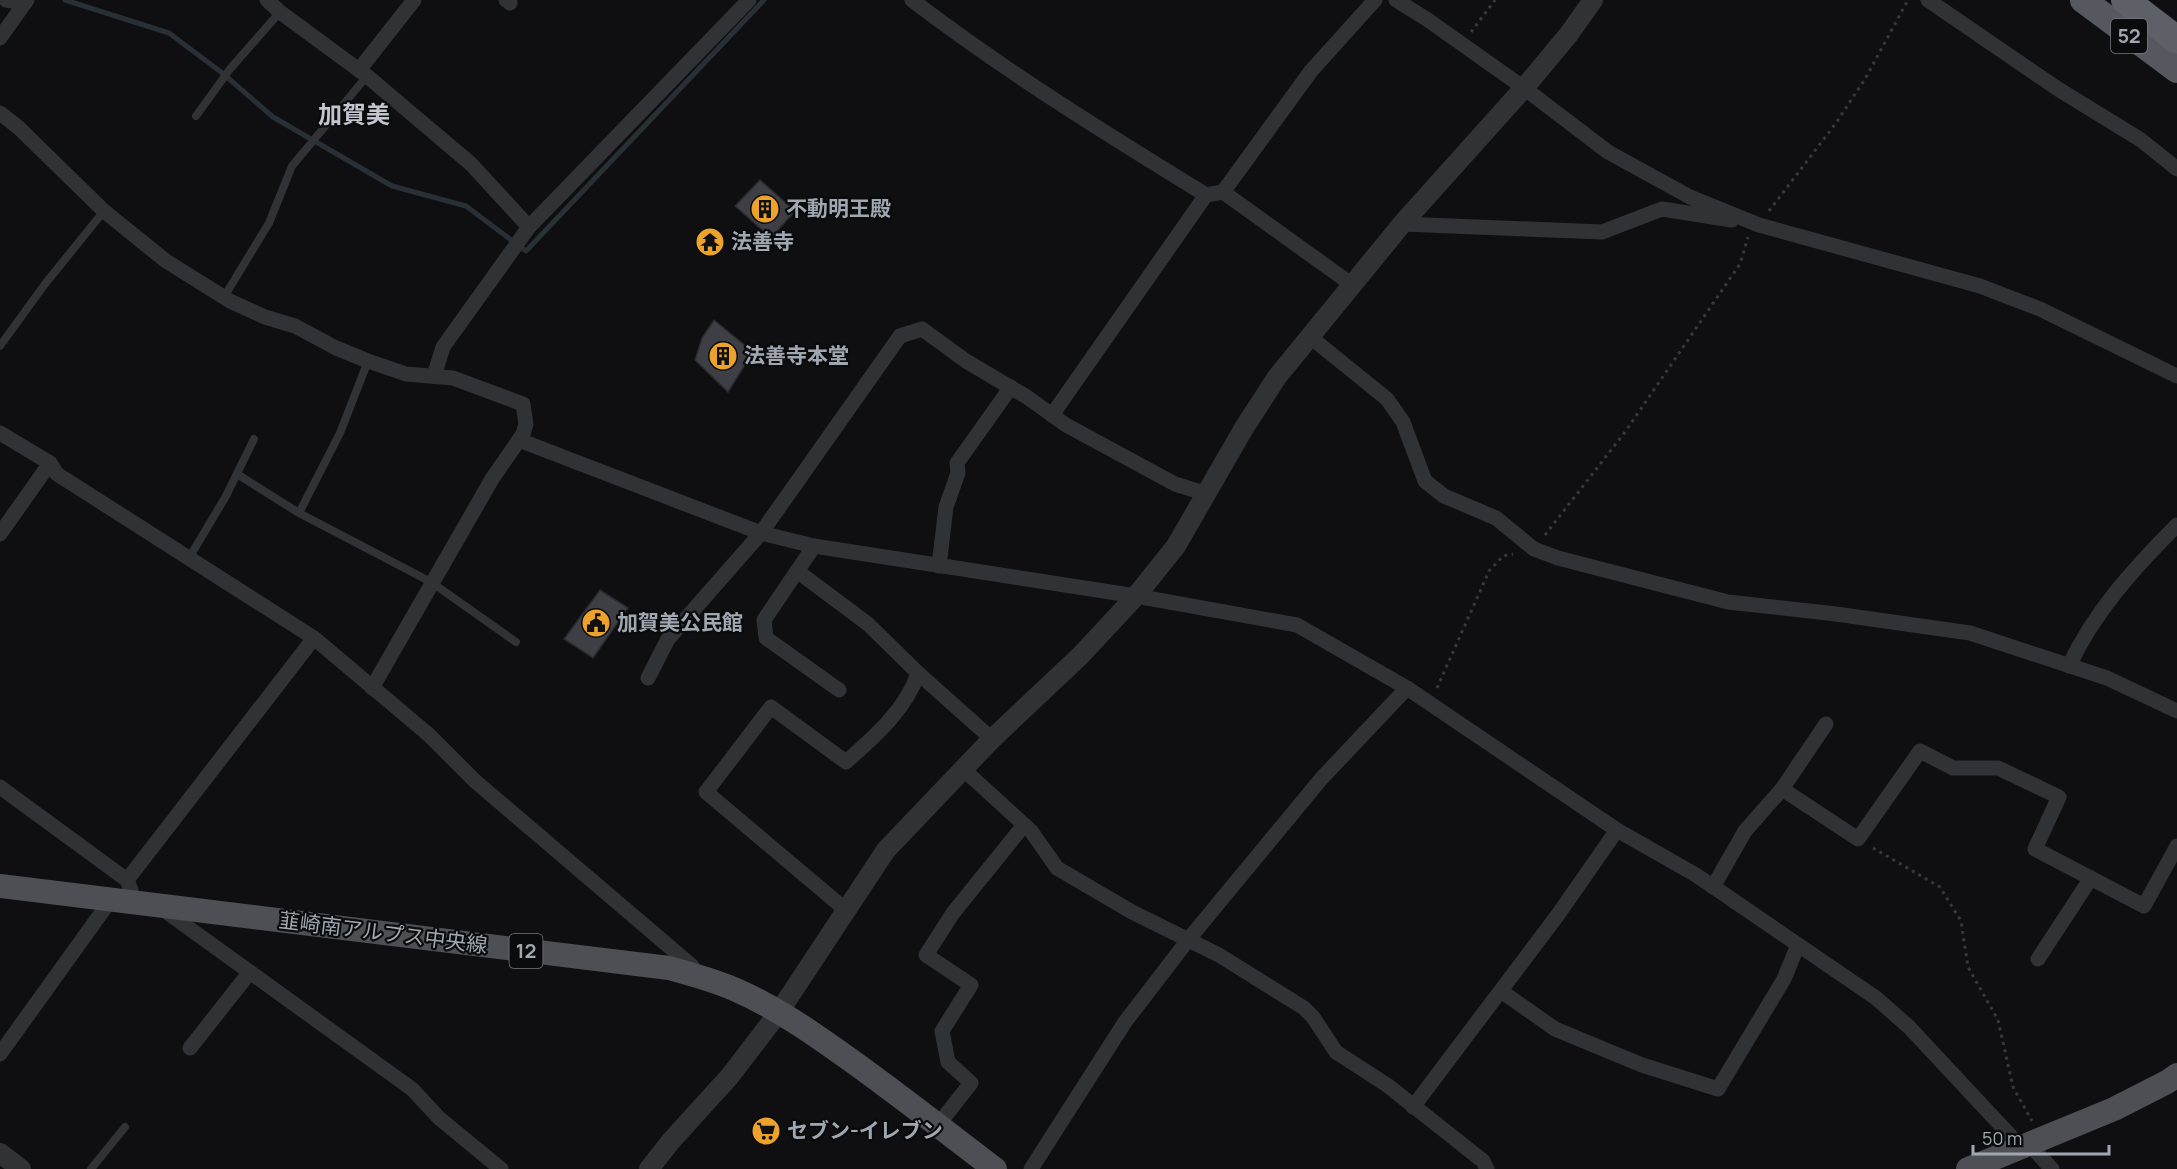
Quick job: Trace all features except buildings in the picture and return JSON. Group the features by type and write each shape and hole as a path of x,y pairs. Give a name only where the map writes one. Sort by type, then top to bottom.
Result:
{"highway":[{"name":"52","path":"2083,0 2177,70"},
{"path":"2125,0 2177,40"}],"main road":[{"name":"韮崎南アルプス中央線","path":"0,886 133,896 669,968 736,990 779,1012 830,1045 995,1169"},
{"path":"1968,1169 2114,1109 2177,1075"}],"street":[{"path":"6,0 26,1"},
{"path":"267,0 363,73 471,164 526,232"},
{"path":"363,73 414,0"},
{"path":"434,376 443,347 526,232 749,0"},
{"path":"912,0 948,28 1080,118 1206,195 1223,192 1311,71 1375,0"},
{"path":"1396,0 1524,88 1608,152 1690,197 1758,225"},
{"path":"649,1169 671,1141 730,1076 779,1012 886,850 992,739 1080,656 1136,596 1176,546 1276,377 1402,224 1524,88 1569,34 1593,0"},
{"path":"1928,0 2058,89 2141,140 2177,169"},
{"path":"0,38 26,1"},
{"path":"0,113 19,128 104,211 166,261 224,297 265,317 296,326 368,362 406,374 453,378 523,404 526,424 523,434 492,478 372,688"},
{"path":"1223,192 1351,284"},
{"path":"1052,415 1206,195"},
{"path":"1402,224 1602,232 1662,209 1758,225 1980,286 2040,309 2177,376"},
{"path":"648,678 668,639 761,533 900,336 922,329 966,361 1011,387 1066,425 1175,484 1207,494"},
{"path":"1309,336 1387,399 1403,422 1425,481 1444,496 1496,518 1534,549 1558,558 1728,602 1836,614 1970,633 2107,678 2177,711"},
{"path":"939,566 946,507 958,473 957,463 1011,387"},
{"path":"0,433 50,463 57,474 314,638 429,735 475,781 692,966 697,976"},
{"path":"519,440 761,533 814,546 1136,596 1297,625 1431,703 1617,830 1713,886 1892,1011 2031,1143 2052,1169"},
{"path":"0,534 50,463"},
{"path":"2069,666 2081,640 2126,578 2177,525"},
{"path":"814,546 764,620 766,638 839,690"},
{"path":"797,571 868,624 918,673 992,739"},
{"path":"0,1054 133,896 314,638"},
{"path":"846,910 706,792 771,707 846,762 884,728 913,688 918,673"},
{"path":"1031,1169 1125,1022 1188,940 1321,779 1407,688"},
{"path":"1713,886 1745,831 1782,789 1826,724"},
{"path":"1782,789 1858,839 1920,751 1953,768 1998,768 2059,797 2035,849 2144,906 2177,846"},
{"path":"963,769 1031,831 1057,868 1132,912 1219,955 1304,1008 1313,1017 1336,1052 1387,1085 1483,1161 1487,1169"},
{"path":"0,787 133,896 250,972 412,1089 439,1118 501,1169"},
{"path":"938,1125 971,1083 948,1062 942,1031 971,985 926,955 953,913 1024,825"},
{"path":"1413,1107 1557,916 1617,830"},
{"path":"2038,959 2091,878"},
{"path":"1501,992 1563,1033 1642,1065 1718,1089 1784,979 1798,945"},
{"path":"190,1048 250,972"},
{"path":"0,1154 21,1169"}],"lane":[{"path":"196,116 230,69 280,12"},
{"path":"224,297 269,223 292,166 318,135 363,73"},
{"path":"0,346 45,284 104,211"},
{"path":"299,513 340,433 368,362"},
{"path":"189,558 226,496 254,439"},
{"path":"237,474 299,513 431,582 516,642"},
{"path":"91,1169 125,1127"}],"path":[{"path":"1462,44 1495,0"},
{"path":"1431,703 1489,571 1503,556 1534,549 1625,432 1740,264 1745,239 1836,123 1864,79 1908,0"},
{"path":"1858,839 1940,887 1961,921 1968,966 1998,1020 2013,1087 2031,1143"}],"waterway":[{"path":"65,0 169,33 221,72 273,117 392,186 466,206 526,251 764,0"}],"place":[{"name":"不動明王殿","path":"765,209"},
{"name":"法善寺","path":"710,242"},
{"name":"法善寺本堂","path":"723,356"},
{"name":"加賀美公民館","path":"596,623"},
{"name":"セブン-イレブン","path":"766,1131"}],"district":[{"name":"加賀美","path":"354,115"}]}
